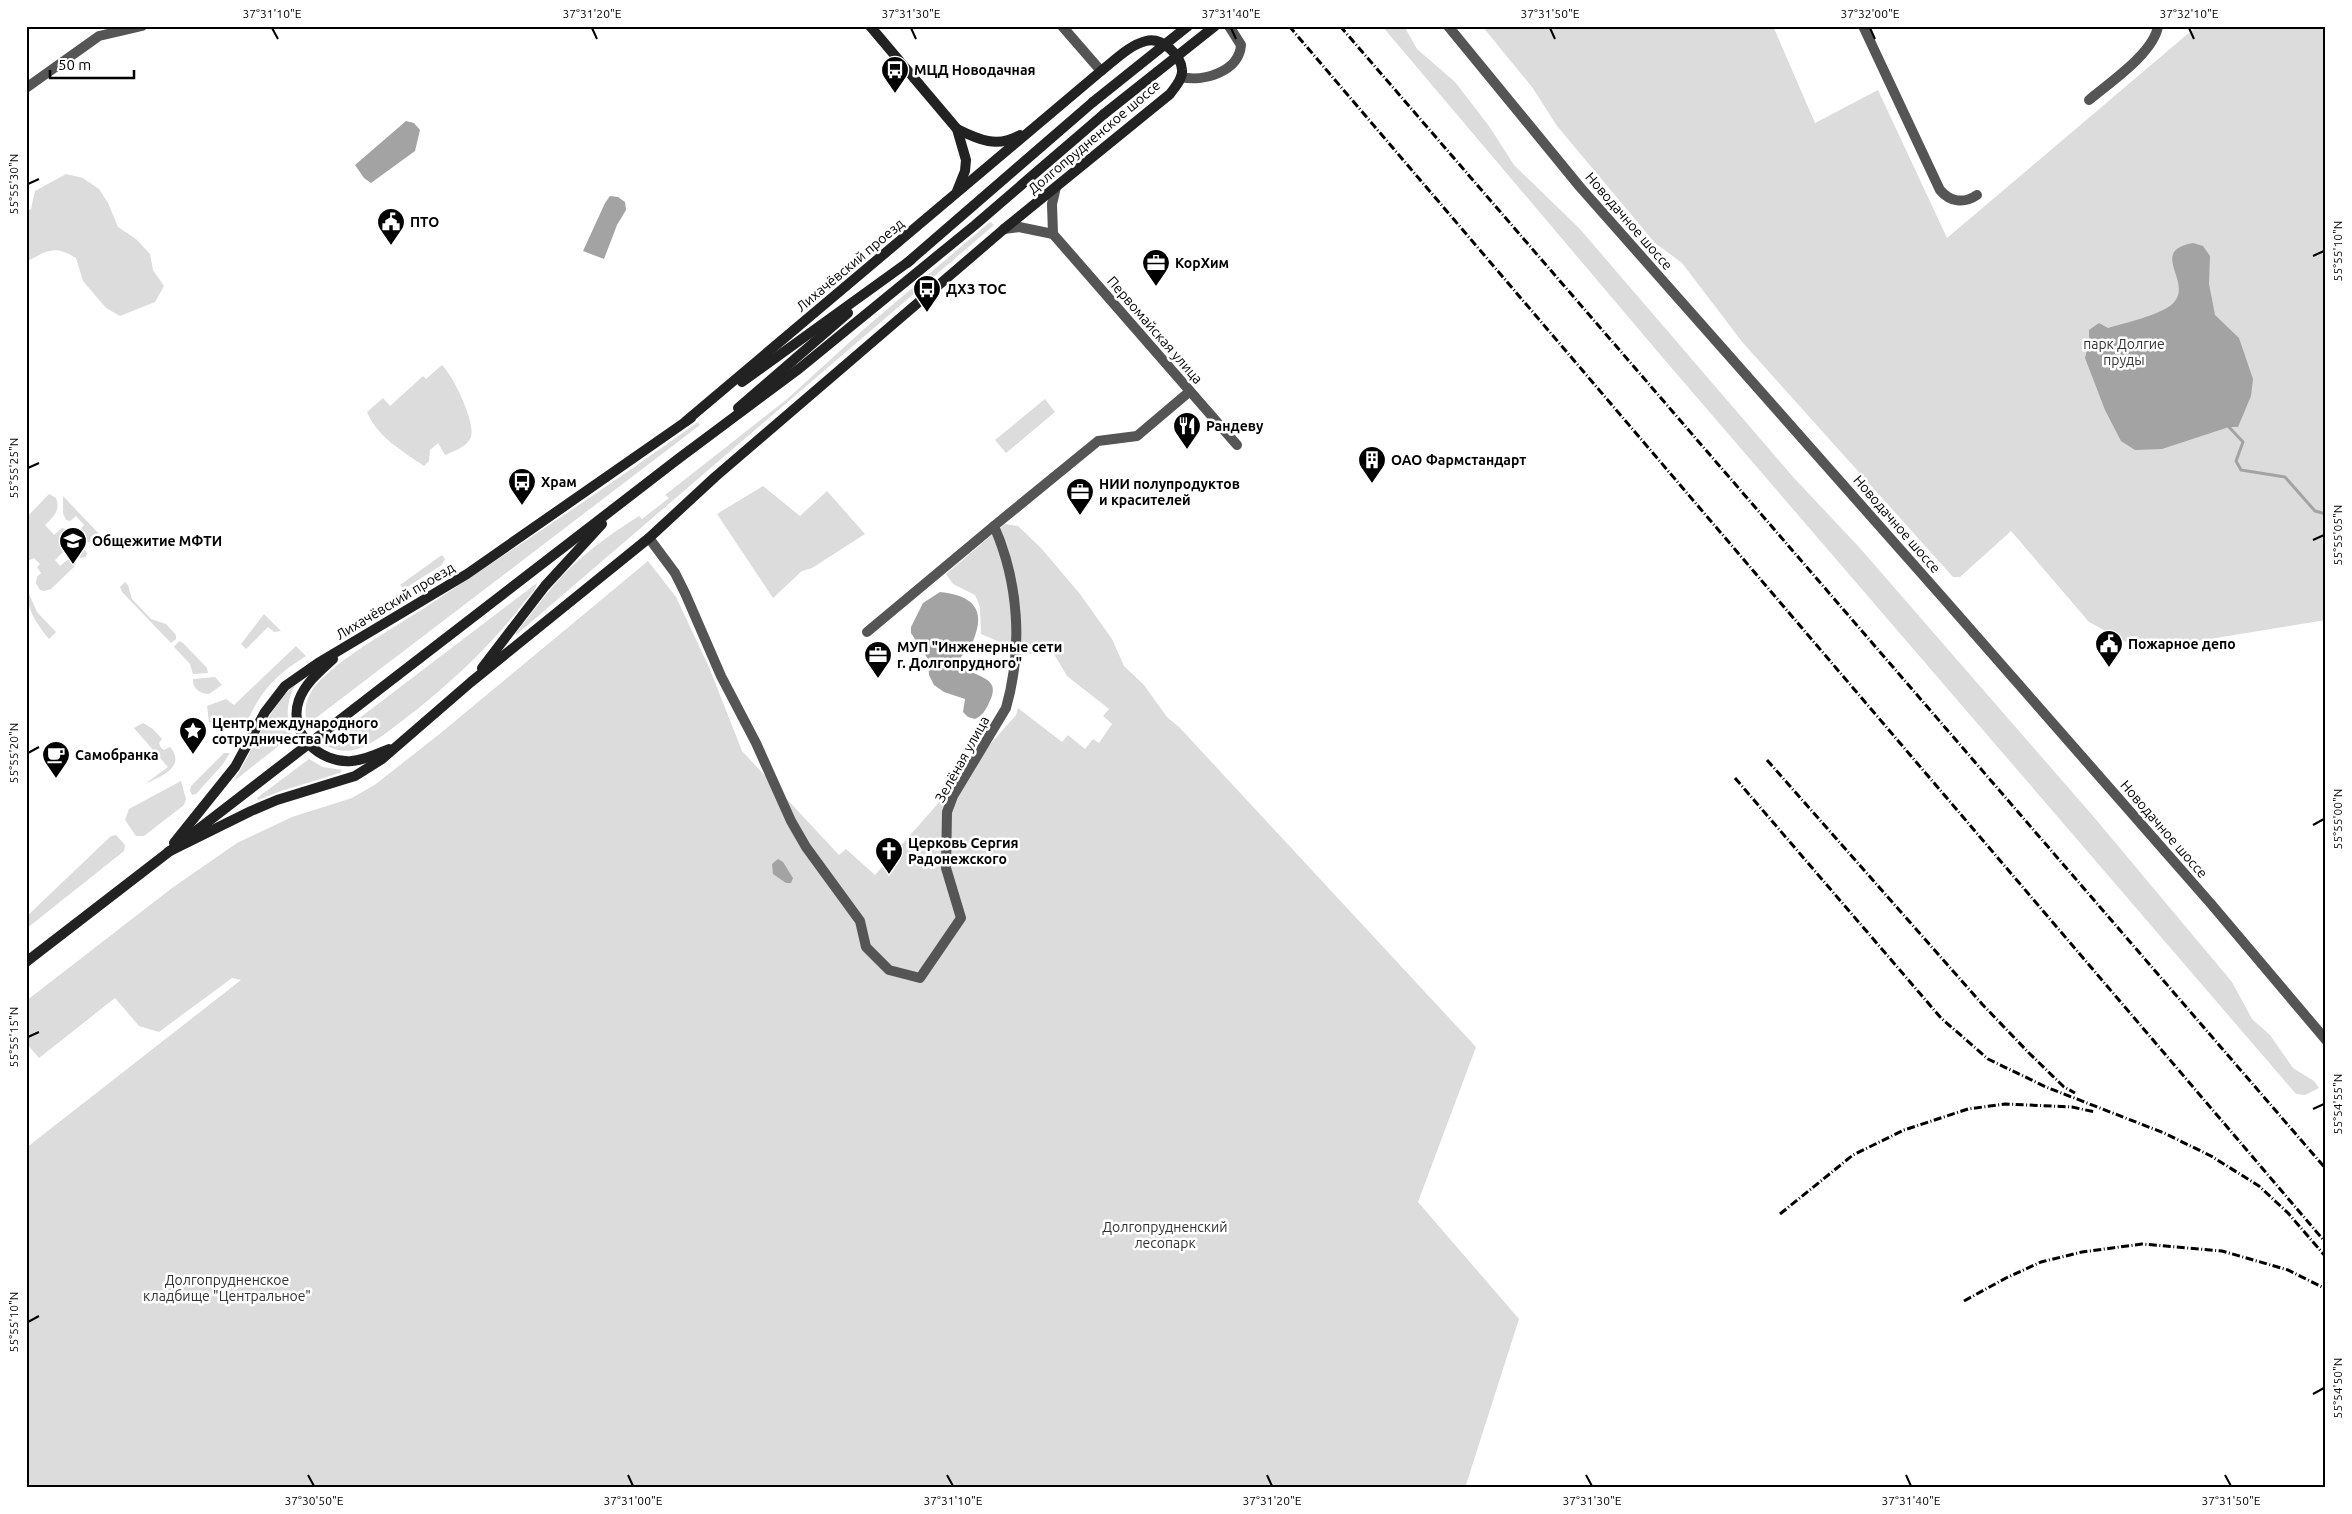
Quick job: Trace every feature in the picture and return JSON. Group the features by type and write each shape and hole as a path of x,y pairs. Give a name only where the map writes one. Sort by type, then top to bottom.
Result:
{"main road":[{"path":"870,26 958,129 966,160 962,181 954,196"},
{"name":"Долгопрудненское шоссе","path":"963,215 1093,102 1188,26"},
{"name":"Долгопрудненское шоссе","path":"975,225 1104,114 1216,26"},
{"path":"958,129 990,142 1001,143 1032,129 1101,71 1134,47 1147,41 1160,42 1168,47 1180,62 1181,77"},
{"name":"Долгопрудненское шоссе","path":"471,682 649,538 715,477 1004,229 1170,94 1181,77"},
{"name":"Лихачёвский проезд","path":"686,421 1032,129"},
{"name":"Лихачёвский проезд","path":"678,459 963,215"},
{"name":"Лихачёвский проезд","path":"26,962 678,459 800,368 975,225"},
{"name":"Лихачёвский проезд","path":"168,852 235,767 273,699 285,686 346,646 467,574 795,345 911,260"},
{"path":"471,682 545,586 620,504"},
{"path":"346,646 318,674 299,700 298,724 308,744 324,756 336,760 352,761 395,747"},
{"name":"Лихачёвский проезд","path":"168,852 251,811 355,776 382,759 471,682"}],"street":[{"path":"26,88 99,36 142,26"},
{"path":"1062,26 1101,71"},
{"path":"1181,77 1201,79 1226,68 1236,60 1241,45 1229,26"},
{"name":"Новодачное шоссе","path":"1448,26 1580,187 1951,606 2212,905 2326,1040"},
{"path":"1457,26 1471,52"},
{"path":"1863,26 1940,190 1947,198 1956,200 1970,199 1977,195"},
{"path":"2089,100 2135,61 2148,47 2158,26"},
{"path":"1004,229 1019,227 1053,234 1052,204 1056,187"},
{"name":"Первомайская улица","path":"1053,234 1236,445"},
{"path":"867,632 1098,441 1137,436 1189,392"},
{"name":"Зелёная улица","path":"649,538 675,573 721,676 756,743 791,821 806,847 860,922 866,946 889,970 920,978 961,918 946,868 947,812 954,796 1006,708 1016,656 1016,623 1006,553 994,526"}],"green space":[{"path":"1382,26 1404,26 1417,49 1455,82 1489,126 1514,165 1579,228 1794,478 1859,547 2093,816 2232,982 2252,1019 2270,1035 2293,1068 2314,1081 2319,1088 2305,1095 2296,1094 1663,358"},
{"name":"парк Долгие пруды","path":"1482,26 1773,26 1815,123 1878,90 1947,238 2197,26 2326,26 2326,620 2185,643 2134,646 2089,622 2011,531 1960,577 1953,577 1743,343 1682,263 1655,243 1557,126 1532,87"},
{"path":"66,174 83,178 99,189 108,203 118,227 136,239 150,254 153,270 164,286 155,302 120,316 106,308 83,281 76,258 56,250 40,254 26,262 26,212 31,209 35,191"},
{"path":"990,222 994,225 516,635 550,590 584,556 605,539 639,516 642,519 669,498 665,495 786,400 864,329"},
{"path":"442,365 452,378 467,411 472,430 471,437 463,446 445,455 438,443 430,450 429,461 424,466 384,436 377,429 367,412 383,398 390,406 423,376 426,379"},
{"path":"1045,399 1055,412 1006,453 995,440"},
{"path":"698,422 700,425 308,724 306,706 313,689 349,656 563,516"},
{"path":"763,486 800,516 827,491 865,534 812,568 802,571 773,598 717,514"},
{"path":"49,494 56,498 58,507 45,525 54,535 62,528 66,529 87,553 86,557 80,558 69,546 55,560 60,566 70,558 74,562 74,567 51,589 45,591 40,590 36,583 37,577 41,573 37,567 40,564 34,558 28,561 26,555 26,518"},
{"path":"63,496 100,535 92,542 87,542 79,531 84,525 76,516 70,521 66,520 63,513"},
{"name":"Долгопрудненский лесопарк","path":"1005,524 1018,526 1041,548 1080,594 1112,639 1124,666 1144,685 1167,717 1180,728 1476,1047 1418,1202 1519,1319 1465,1488 26,1488 26,1148 241,980 232,978 159,1032 139,1026 115,998 39,1058 26,1043 26,1001 172,888 237,843 292,817 352,798 376,784 442,732 648,561 676,597 709,667 742,751 839,855 846,849 875,875 1016,715 1018,708 1062,742 1068,735 1085,749 1093,739 1099,743 1112,724 1103,716 1109,709 1067,676 1054,654 1036,653 1011,656 1002,643 981,634 980,607 975,595 953,584 946,574"},
{"path":"442,555 445,559 442,565 404,589 400,585"},
{"path":"125,582 128,585 132,599 151,619 166,624 176,635 176,639 171,643 122,592 120,587"},
{"path":"537,583 531,594 481,652 435,695 402,721 375,741 357,749 348,751 324,745"},
{"path":"26,587 37,612 56,632 49,639 33,615 26,594"},
{"path":"264,614 281,631 274,632 268,627 246,649 241,644"},
{"path":"179,641 207,668 208,673 193,674 190,664 174,647"},
{"path":"296,646 306,656 286,670 271,684 258,700 247,722 212,724 209,722 207,706 226,699 234,705"},
{"path":"215,677 222,685 209,694 200,692 195,688 193,679"},
{"path":"297,682 293,688 288,708 291,736 233,782 277,704"},
{"path":"143,723 153,729 162,739 159,743 161,748 164,750 170,747 175,760 174,766 170,770 145,784 168,767 134,728"},
{"path":"224,753 230,753 223,764 196,794 192,795 190,791 191,786"},
{"path":"309,759 323,767 342,770 340,773 258,800 257,798"},
{"path":"181,781 186,799 184,805 144,836 136,836 125,820 129,809"},
{"path":"116,835 125,845 124,851 26,929 26,917 111,836"}],"shaded area":[{"path":"406,121 414,123 420,130 415,151 371,183 364,178 355,165"},
{"path":"610,196 618,197 625,202 626,210 617,225 604,259 583,251"},
{"path":"2193,243 2203,246 2210,256 2209,284 2215,315 2239,338 2253,379 2251,396 2238,427 2229,427 2162,449 2135,450 2121,441 2105,410 2085,358 2089,341 2089,330 2099,323 2108,328 2134,321 2170,306 2179,293 2172,259 2174,252 2180,247"},
{"path":"940,592 961,596 974,606 977,612 977,630 973,641 959,660 963,666 989,682 993,687 993,694 987,707 975,719 968,717 963,712 965,699 944,692 934,685 929,675 928,659 911,633 911,627 923,603"},
{"path":"778,859 783,862 793,878 791,883 786,883 773,874 772,864"}],"waterway":[{"path":"2229,427 2243,442 2236,461 2241,470 2285,477 2315,511 2326,514"}],"railway":[{"path":"1289,26 2326,1243"},
{"path":"1340,26 2326,1169"},
{"path":"1767,760 1982,1004 2064,1087 2075,1093"},
{"path":"1735,778 1941,1018 1988,1059 2046,1087 2164,1133 2211,1156 2259,1186 2288,1213 2326,1257"},
{"path":"1780,1214 1853,1155 1904,1130 1968,1109 2005,1104 2072,1107 2095,1112"},
{"path":"1964,1301 2006,1278 2041,1262 2082,1252 2142,1244 2222,1251 2288,1270 2326,1289"}],"place":[{"name":"МЦД Новодачная","path":"895,94"},
{"name":"ПТО","path":"391,246"},
{"name":"КорХим","path":"1156,287"},
{"name":"ДХЗ ТОС","path":"927,313"},
{"name":"Рандеву","path":"1187,450"},
{"name":"ОАО Фармстандарт","path":"1372,484"},
{"name":"Храм","path":"522,506"},
{"name":"НИИ полупродуктов и красителей","path":"1080,516"},
{"name":"Общежитие МФТИ","path":"73,565"},
{"name":"Пожарное депо","path":"2109,668"},
{"name":"МУП \"Инженерные сети г. Долгопрудного\"","path":"878,679"},
{"name":"Центр международного сотрудничества МФТИ","path":"193,755"},
{"name":"Самобранка","path":"56,779"},
{"name":"Церковь Сергия Радонежского","path":"889,875"}],"park label":[{"name":"Долгопрудненское кладбище \"Центральное\"","path":"227,1288"}]}
